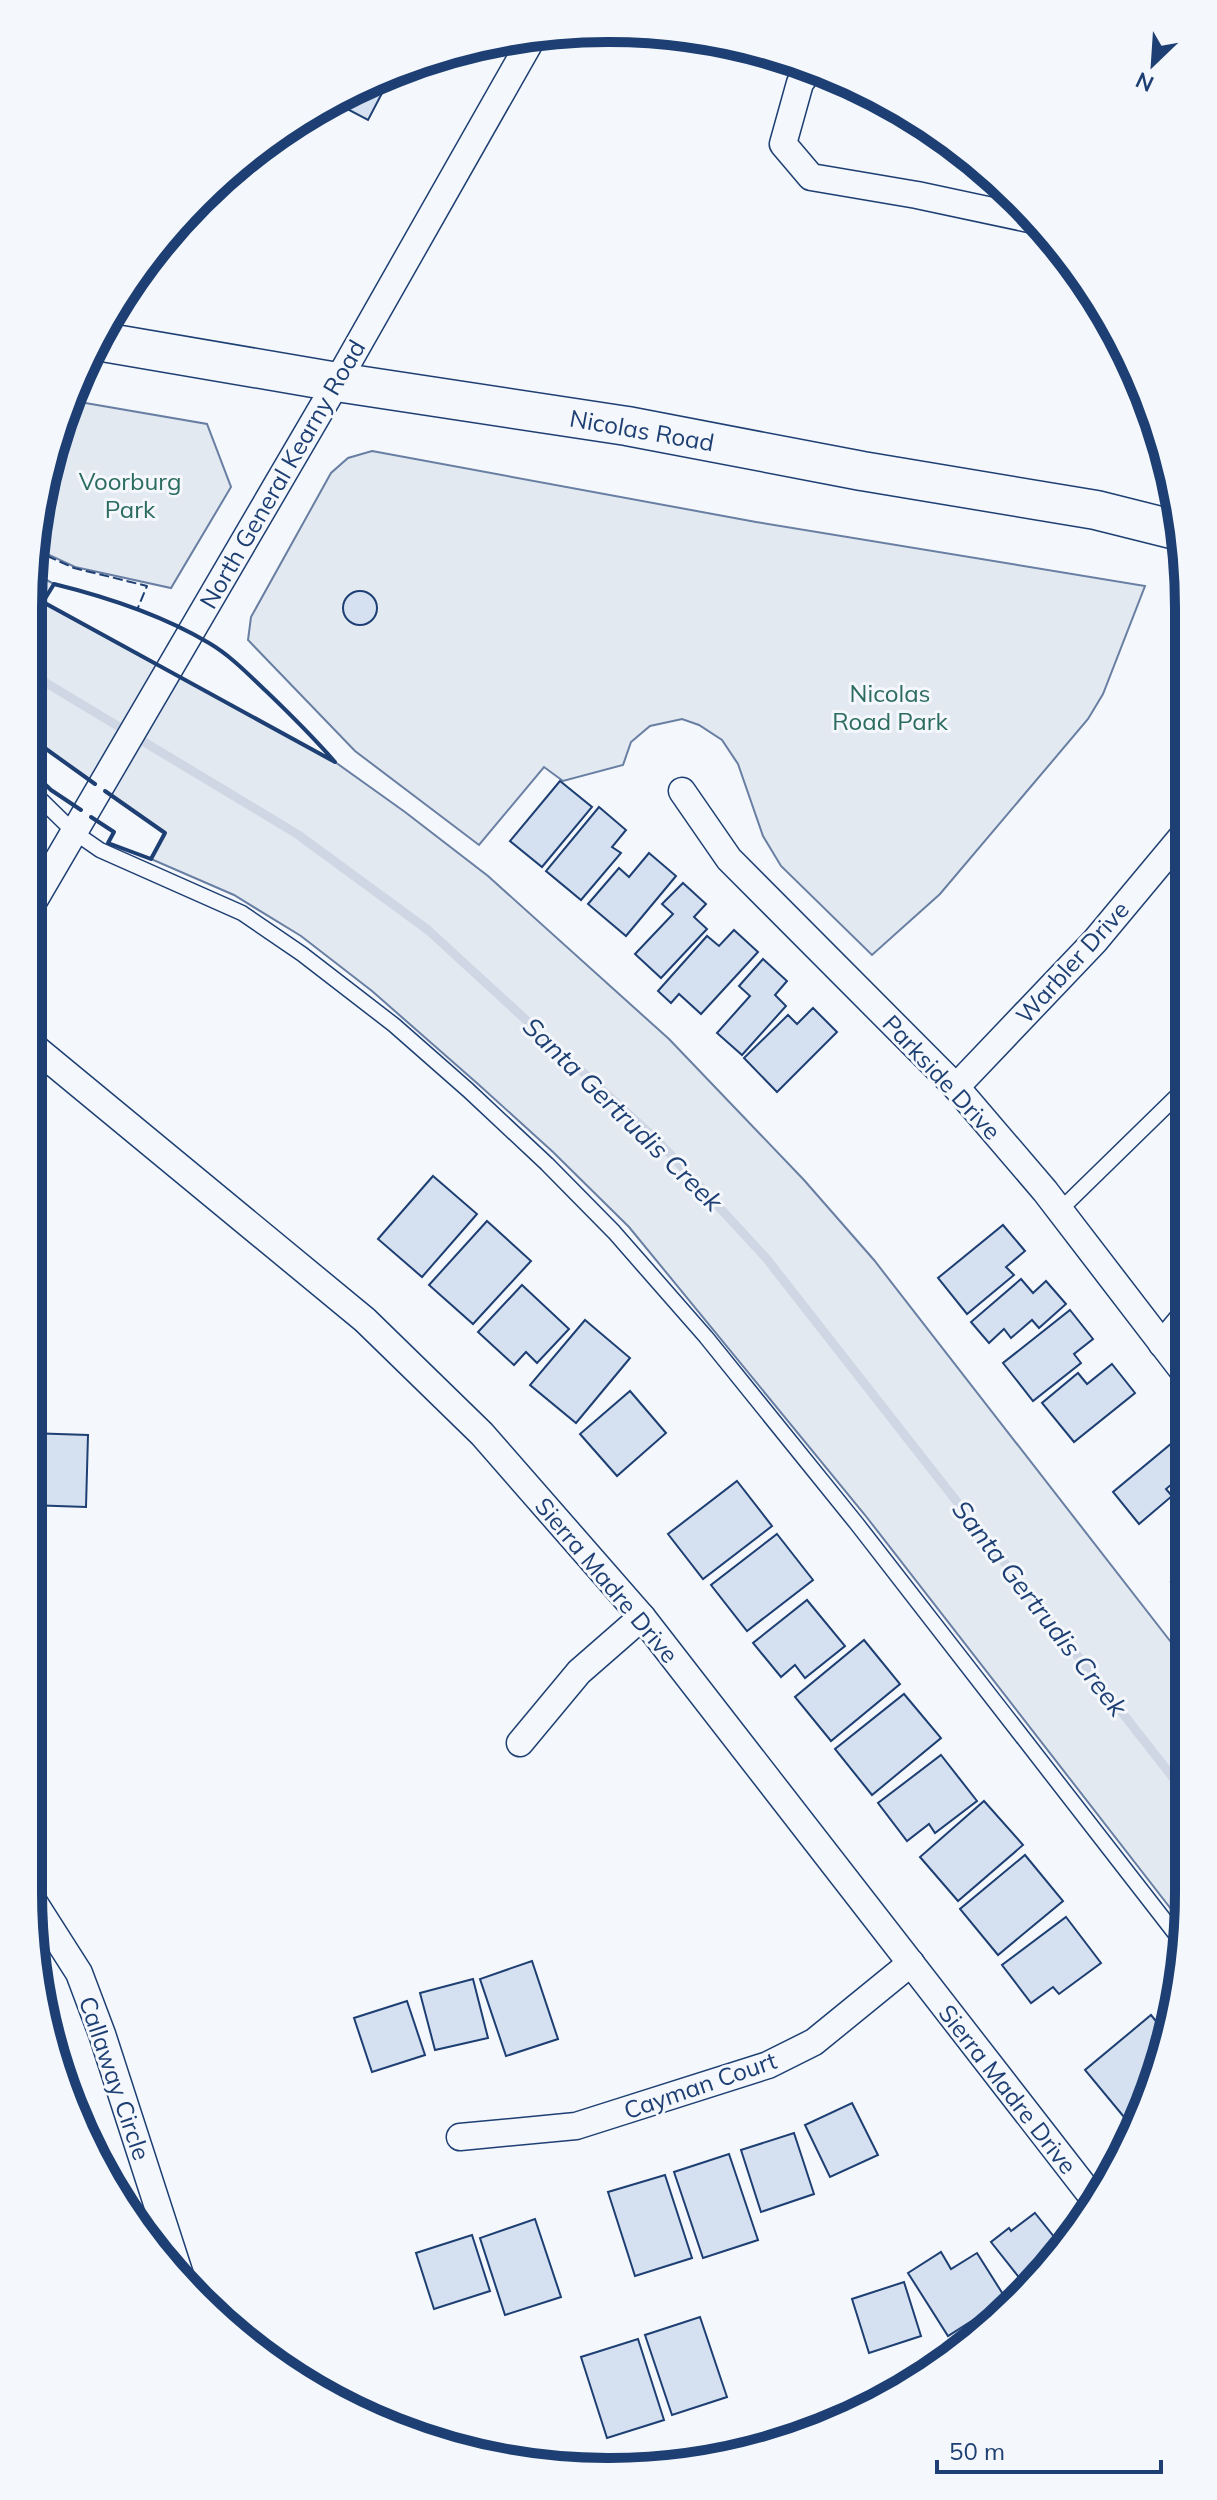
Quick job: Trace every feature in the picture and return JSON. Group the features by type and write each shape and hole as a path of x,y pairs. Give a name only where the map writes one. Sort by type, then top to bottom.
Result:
{"main road":[{"name":"Nicolas Road","path":"108,343 337,382 627,426 862,471 1096,510 1169,528"}],"street":[{"name":"North General Kearny Road","path":"42,887 337,382 526,48"},
{"path":"805,77 783,144 811,177 1017,216"},
{"name":"Parkside Drive","path":"682,791 729,859 956,1087 1045,1191 1175,1361"},
{"name":"Warbler Drive","path":"956,1087 1095,941 1175,845"},
{"name":"Sierra Madre Drive","path":"42,1054 365,1320 482,1434 642,1617 1089,2192"},
{"path":"1162,1344 1175,1328"},
{"path":"520,1743 579,1672 642,1617"},
{"name":"Callaway Circle","path":"43,1916 79,1973 102,2034 173,2253"},
{"name":"Cayman Court","path":"460,2137 576,2126 768,2065 814,2042 911,1963"}],"lane":[{"path":"42,798 78,826 100,850 242,913 302,954 404,1034 547,1164 614,1232 716,1350 857,1524 1174,1932"},
{"path":"1059,1211 1175,1098"}],"green space":[{"name":"Voorburg Park","path":"81,402 207,424 231,487 171,588 75,567 45,553 61,462"},
{"name":"Nicolas Road Park","path":"372,451 756,522 1145,586 1103,694 1088,719 940,894 872,955 781,866 763,836 738,764 722,740 699,725 682,719 650,726 631,742 623,765 563,781 544,767 479,845 355,751 248,640 251,617 331,473 348,458"},
{"path":"43,578 54,584 43,603 335,762 488,876 669,1039 804,1180 874,1260 1175,1647 1174,1913 865,1515 629,1227 478,1084 372,991 301,936 234,895 151,859 165,833 42,746"}],"building":[{"path":"385,88 368,120 344,107"},
{"path":"360,591 372,596 377,608 372,620 360,625 348,620 343,608 348,596"},
{"path":"560,781 592,807 542,867 510,841"},
{"path":"599,807 626,830 612,847 621,853 581,900 546,871"},
{"path":"649,853 676,876 626,936 588,904 619,868 629,877"},
{"path":"683,883 706,904 694,917 707,929 661,978 635,954 673,914 662,904"},
{"path":"734,930 758,952 701,1014 679,994 671,1003 658,991 707,936 719,946"},
{"path":"763,959 787,981 775,995 786,1006 742,1055 717,1033 750,996 739,986"},
{"path":"813,1008 837,1032 777,1092 744,1058 788,1015 797,1024"},
{"path":"433,1176 477,1214 422,1277 378,1239"},
{"path":"487,1221 531,1261 473,1324 429,1285"},
{"path":"1003,1225 1025,1251 1006,1267 1014,1275 967,1314 938,1278"},
{"path":"1021,1279 1033,1293 1046,1281 1066,1304 1039,1328 1032,1320 1011,1338 1004,1329 989,1343 971,1322"},
{"path":"522,1285 569,1329 537,1363 526,1352 514,1365 478,1332"},
{"path":"1070,1310 1093,1339 1074,1354 1081,1363 1033,1401 1003,1363"},
{"path":"585,1320 630,1358 576,1423 530,1385"},
{"path":"1112,1364 1135,1393 1074,1442 1042,1403 1078,1373 1087,1384"},
{"path":"630,1391 666,1433 617,1476 580,1434"},
{"path":"42,1433 88,1435 86,1507 42,1505"},
{"path":"1172,1443 1175,1447 1175,1481 1166,1489 1172,1496 1139,1524 1113,1492"},
{"path":"737,1481 772,1526 703,1579 668,1534"},
{"path":"777,1534 813,1580 747,1631 711,1585"},
{"path":"807,1600 845,1646 805,1678 795,1665 781,1677 753,1643"},
{"path":"864,1640 900,1684 831,1741 795,1697"},
{"path":"904,1694 941,1738 872,1795 835,1749"},
{"path":"941,1755 977,1801 935,1833 929,1824 907,1841 878,1803"},
{"path":"984,1801 1023,1845 958,1901 920,1857"},
{"path":"1025,1855 1063,1901 998,1955 960,1909"},
{"path":"1066,1917 1101,1963 1059,1994 1053,1987 1031,2003 1002,1965"},
{"path":"532,1961 558,2039 506,2056 480,1979"},
{"path":"473,1979 488,2038 435,2050 420,1993"},
{"path":"407,2001 425,2055 372,2072 354,2018"},
{"path":"1151,2015 1159,2025 1145,2074 1130,2112 1124,2117 1085,2070"},
{"path":"852,2103 878,2155 830,2177 805,2125"},
{"path":"794,2133 814,2194 761,2212 741,2150"},
{"path":"729,2154 758,2240 703,2258 674,2172"},
{"path":"665,2175 692,2258 635,2276 608,2192"},
{"path":"1035,2213 1056,2239 1021,2279 991,2242 1009,2228 1011,2231"},
{"path":"535,2219 561,2297 505,2315 480,2238"},
{"path":"472,2235 490,2291 434,2309 416,2253"},
{"path":"941,2252 951,2269 977,2253 1004,2296 948,2336 908,2273"},
{"path":"904,2282 921,2336 869,2353 852,2299"},
{"path":"700,2317 727,2397 672,2415 645,2335"},
{"path":"638,2339 664,2420 607,2438 581,2357"}],"waterway":[{"name":"Santa Gertrudis Creek","path":"42,680 297,834 428,930 659,1142 766,1258 1175,1780"}],"fence":[{"path":"45,555 74,568 147,586 137,610"}],"wall":[{"path":"54,584 134,608 209,643 246,672 335,762 43,602 54,584"},
{"path":"42,746 95,784"},
{"path":"42,781 81,810"},
{"path":"91,817 114,832 108,843 151,859 165,833 105,791"}]}
